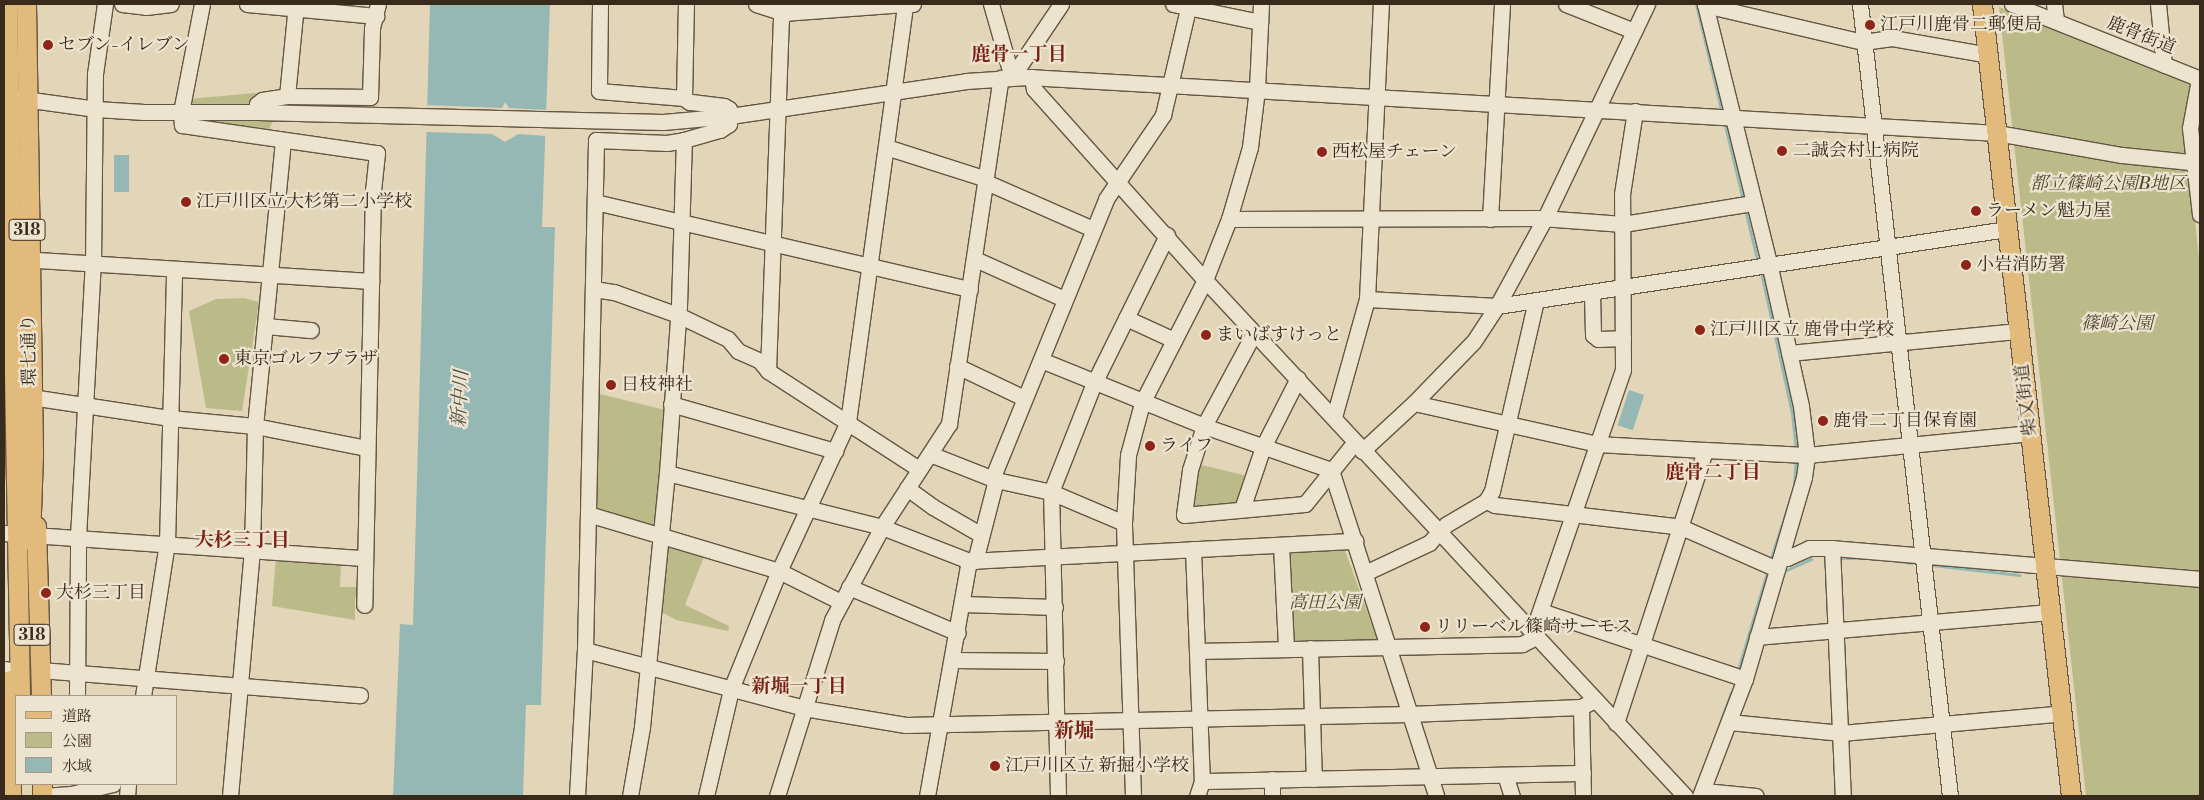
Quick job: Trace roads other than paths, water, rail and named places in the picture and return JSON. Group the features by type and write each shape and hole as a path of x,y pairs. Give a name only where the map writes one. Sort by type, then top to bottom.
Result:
{"main road":[{"name":"環七通り","path":"7,4 6,95 14,259 16,395 14,459 20,534"},
{"name":"環七通り","path":"14,259 27,100 26,4"},
{"name":"柴又街道","path":"1982,4 2071,796"},
{"name":"環七通り","path":"16,395 33,455 20,534"},
{"name":"318","path":"20,534 25,573 32,695"},
{"name":"318","path":"20,534 40,670 41,695"},
{"path":"11,796 12,777 7,669 20,534"},
{"name":"318","path":"20,695 25,573"}],"street":[{"path":"77,695 78,537 93,264 95,74 105,4"},
{"path":"122,4 146,7 171,4"},
{"path":"202,4 181,112 180,123 184,127 262,136 283,142 377,153 366,448 363,558 364,605"},
{"path":"247,4 377,10 372,28 370,97 287,96 262,100 257,104 257,112"},
{"path":"577,796 585,650 596,140 667,143 720,130 730,124 729,109 724,106 688,102 684,98 599,91 600,4"},
{"path":"684,98 686,4"},
{"path":"756,4 785,8 912,4"},
{"path":"706,796 731,689 779,571 848,422 906,4"},
{"path":"777,796 823,644 841,602 882,526 949,424 956,366 975,259 986,181 1007,77 991,4"},
{"path":"1007,77 1061,4"},
{"path":"1173,4 1189,5 1260,22"},
{"path":"1133,796 1124,523 1128,455 1142,403 1205,280 1229,219 1250,147 1257,89 1261,4"},
{"path":"1334,417 1367,299 1368,220 1377,98 1381,4"},
{"path":"1490,219 1502,4"},
{"path":"1566,4 1634,31"},
{"path":"1254,333 1204,426 1190,470 1184,515 1305,504 1331,470 1414,403 1474,340 1497,306 1544,218 1599,108 1647,4"},
{"path":"1756,796 1702,794 1745,680 1804,477 1807,455 1789,353 1769,263 1705,4 1863,42 1892,38 1989,55"},
{"path":"1860,4 1886,247 1944,724 1950,796"},
{"name":"鹿骨街道","path":"2012,4 2200,79"},
{"path":"2054,4 2056,21"},
{"path":"2158,4 2164,66"},
{"path":"927,796 972,561 994,480 1024,398 1093,229 1118,180 1163,116 1189,5"},
{"path":"287,96 296,6"},
{"path":"768,371 778,108 785,8"},
{"path":"6,95 27,100 96,109 663,122 730,116 1007,77 1032,77 1257,89 1377,98 1599,108 1997,134 2197,163"},
{"path":"1032,77 1034,89 1118,180 1205,280 1334,417 1358,447 1438,534 1534,635 1587,704 1616,723 1686,796"},
{"path":"2200,79 2190,128 2197,163 2200,213"},
{"path":"1197,651 1522,644 1534,635 1573,514 1623,370 1622,194 1635,111"},
{"path":"630,796 649,666 667,473 678,315 684,140"},
{"path":"230,796 252,550 254,426 283,142"},
{"path":"886,147 986,181 1093,229"},
{"path":"595,202 970,289"},
{"path":"1229,219 1544,218 1623,224 1753,202"},
{"path":"1367,299 1497,306 1592,293 1623,286 1769,263 2007,229"},
{"path":"1058,796 1051,492 1094,383 1167,235"},
{"path":"14,259 371,281"},
{"path":"975,259 1064,299"},
{"path":"143,695 167,543 174,269"},
{"path":"594,289 614,292 678,315 728,339 738,351 760,361 768,371 920,469"},
{"path":"1592,293 1592,335 1598,339 1623,338"},
{"path":"1365,573 1429,543 1447,524 1486,501 1492,491 1536,301"},
{"path":"1126,318 1174,340"},
{"path":"265,326 311,330"},
{"path":"1789,353 2019,331"},
{"path":"1041,360 1142,403 1331,470"},
{"path":"956,366 1024,398"},
{"path":"1242,509 1263,447 1298,378"},
{"path":"16,395 170,418 254,426 366,448"},
{"path":"1414,403 1597,444 1705,450 1807,455 2030,434"},
{"path":"671,404 835,451"},
{"path":"1616,723 1705,450"},
{"path":"930,454 994,480 1051,492 1124,523"},
{"path":"1331,470 1436,796"},
{"path":"667,473 882,526 972,561 1355,541"},
{"path":"907,488 933,507 980,534"},
{"path":"1486,501 1495,505 1681,527 1779,563"},
{"path":"588,514 779,571 841,602"},
{"path":"20,534 363,558"},
{"path":"1281,545 1286,649"},
{"path":"1779,563 1809,548 1832,548 2200,580"},
{"path":"1832,548 1843,796"},
{"path":"1193,549 1202,781 1197,796"},
{"path":"849,587 958,633"},
{"path":"963,604 1055,607"},
{"path":"1541,611 1745,680"},
{"path":"1757,636 2051,612"},
{"path":"1310,648 1314,778"},
{"path":"585,650 804,708 871,721 941,724 1409,714 1587,704"},
{"path":"953,660 1056,661"},
{"path":"40,670 360,695"},
{"path":"1583,796 1587,704"},
{"path":"1729,722 1841,733 2063,713"},
{"path":"1202,781 1583,773"},
{"path":"1505,775 1512,796"},
{"path":"1272,779 1272,796"},
{"path":"52,792 71,794 109,785"}],"water":[{"name":"新中川","path":"430,4 550,4 542,227 555,227 541,705 526,705 523,796 393,796 400,624 413,625"},
{"path":"114,155 129,155 129,192 114,192"},
{"path":"1629,390 1644,395 1633,430 1618,425"}],"waterway":[{"path":"1696,4 1722,113"},
{"path":"1724,121 1743,200"},
{"path":"1745,209 1758,263"},
{"path":"1761,272 1792,413 1796,449"},
{"path":"1794,484 1796,458"},
{"path":"1770,561 1792,493"},
{"path":"1838,558 1867,558"},
{"path":"1782,572 1811,559"},
{"path":"1898,561 1912,563"},
{"path":"1932,565 2019,575"},
{"path":"1738,670 1768,569"},
{"path":"1721,720 1731,693"}],"place":[{"name":"江戸川鹿骨二郵便局","path":"1870,25"},
{"name":"セブン-イレブン","path":"48,45"},
{"name":"二誠会村上病院","path":"1782,151"},
{"name":"西松屋チェーン","path":"1322,152"},
{"name":"江戸川区立大杉第二小学校","path":"186,202"},
{"name":"ラーメン魁力屋","path":"1976,211"},
{"name":"小岩消防署","path":"1966,265"},
{"name":"江戸川区立 鹿骨中学校","path":"1700,330"},
{"name":"まいばすけっと","path":"1206,335"},
{"name":"東京ゴルフプラザ","path":"224,359"},
{"name":"日枝神社","path":"611,385"},
{"name":"鹿骨二丁目保育園","path":"1823,421"},
{"name":"ライフ","path":"1150,446"},
{"name":"大杉三丁目","path":"46,593"},
{"name":"リリーベル篠崎サーモス","path":"1425,627"},
{"name":"江戸川区立 新掘小学校","path":"995,766"}],"district":[{"name":"鹿骨一丁目","path":"1019,55"},
{"name":"鹿骨二丁目","path":"1713,473"},
{"name":"大杉三丁目","path":"242,541"},
{"name":"新堀一丁目","path":"799,687"},
{"name":"新堀","path":"1074,731"}],"park label":[{"name":"都立篠崎公園B地区","path":"2108,184"},
{"name":"篠崎公園","path":"2117,324"},
{"name":"高田公園","path":"1325,603"}]}
